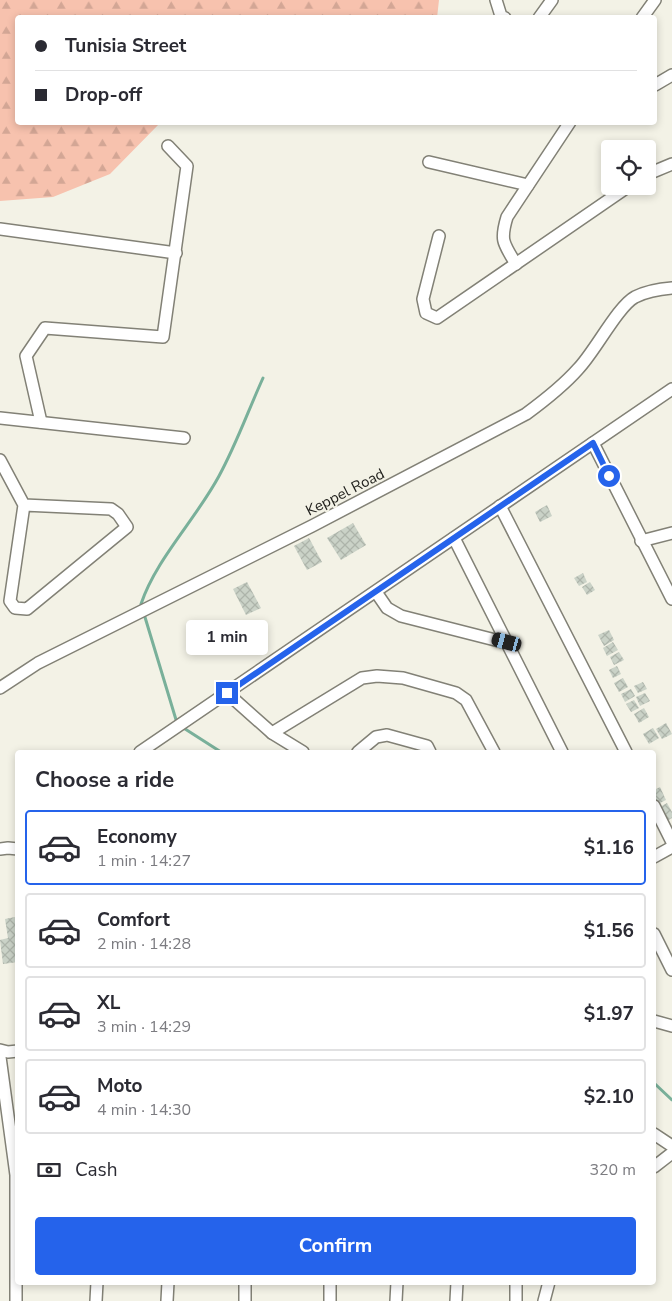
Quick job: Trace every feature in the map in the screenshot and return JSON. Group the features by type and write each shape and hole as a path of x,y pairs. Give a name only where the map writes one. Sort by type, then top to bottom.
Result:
{"street":[{"path":"496,0 501,15"},
{"path":"541,15 552,0"},
{"path":"644,15 656,0"},
{"path":"657,84 672,75"},
{"path":"516,264 505,248 502,235 507,217 568,125"},
{"path":"41,422 26,356 45,328 163,338 187,166 168,146"},
{"path":"429,162 528,185"},
{"path":"656,171 672,164"},
{"path":"439,236 423,299 426,314 437,318 616,195"},
{"path":"0,229 176,254"},
{"name":"Keppel Road","path":"0,688 38,663 312,526 526,414 556,392 580,368 622,310 634,298 655,290 672,288"},
{"path":"145,750 672,389"},
{"path":"0,418 184,438"},
{"path":"593,443 672,599"},
{"path":"0,460 24,506 10,601 15,608 27,609 127,527 112,509 24,506"},
{"path":"500,506 625,750"},
{"path":"641,541 672,533"},
{"path":"454,538 561,750"},
{"path":"376,592 387,608 401,616 507,642"},
{"path":"272,733 362,678 377,676 403,678 456,693 466,700 493,750"},
{"path":"227,693 272,733 300,750"},
{"path":"360,750 376,737 387,735 427,746 429,750"},
{"path":"656,810 672,842"},
{"path":"656,856 672,847"},
{"path":"0,849 15,849"},
{"path":"656,938 672,970"},
{"path":"656,1022 672,1026"},
{"path":"0,1050 15,1051"},
{"path":"0,1057 15,1167"},
{"path":"656,1135 672,1146"},
{"path":"656,1165 672,1153"},
{"path":"16,1285 16,1301"},
{"path":"96,1301 97,1285"},
{"path":"167,1301 168,1285"},
{"path":"245,1285 245,1301"},
{"path":"330,1285 330,1301"},
{"path":"396,1301 397,1285"},
{"path":"456,1301 457,1285"},
{"path":"516,1285 516,1301"},
{"path":"544,1301 548,1285"}],"green space":[{"path":"0,0 439,0 437,15 15,15 15,125 158,125 110,174 53,197 0,201"}],"building":[{"path":"547,505 552,516 540,522 535,512"},
{"path":"353,523 366,545 341,560 327,538"},
{"path":"309,538 322,562 307,570 294,546"},
{"path":"583,573 587,582 579,586 574,578"},
{"path":"247,582 261,608 246,615 233,589"},
{"path":"590,582 595,590 587,595 582,587"},
{"path":"609,630 614,640 604,646 598,635"},
{"path":"613,642 618,650 607,656 603,648"},
{"path":"619,652 624,660 614,665 610,657"},
{"path":"617,666 621,674 613,678 609,670"},
{"path":"623,678 628,687 619,692 614,683"},
{"path":"643,682 647,689 638,693 634,686"},
{"path":"631,689 635,696 625,702 621,694"},
{"path":"645,693 650,701 640,706 636,697"},
{"path":"634,700 639,708 631,712 626,704"},
{"path":"644,708 649,717 639,723 634,714"},
{"path":"666,723 672,734 662,739 656,729"},
{"path":"653,728 659,738 649,744 643,734"},
{"path":"660,787 666,800 658,804 656,800 656,789"},
{"path":"667,803 672,812 672,818 667,821 660,807"},
{"path":"15,917 15,962 3,964 0,940 8,938 5,919"}],"waterway":[{"path":"177,723 141,604 156,571 219,476 263,378"},
{"path":"182,727 218,750"},
{"path":"656,1085 672,1100"}],"route":[{"path":"227,693 593,443 609,476"}]}
